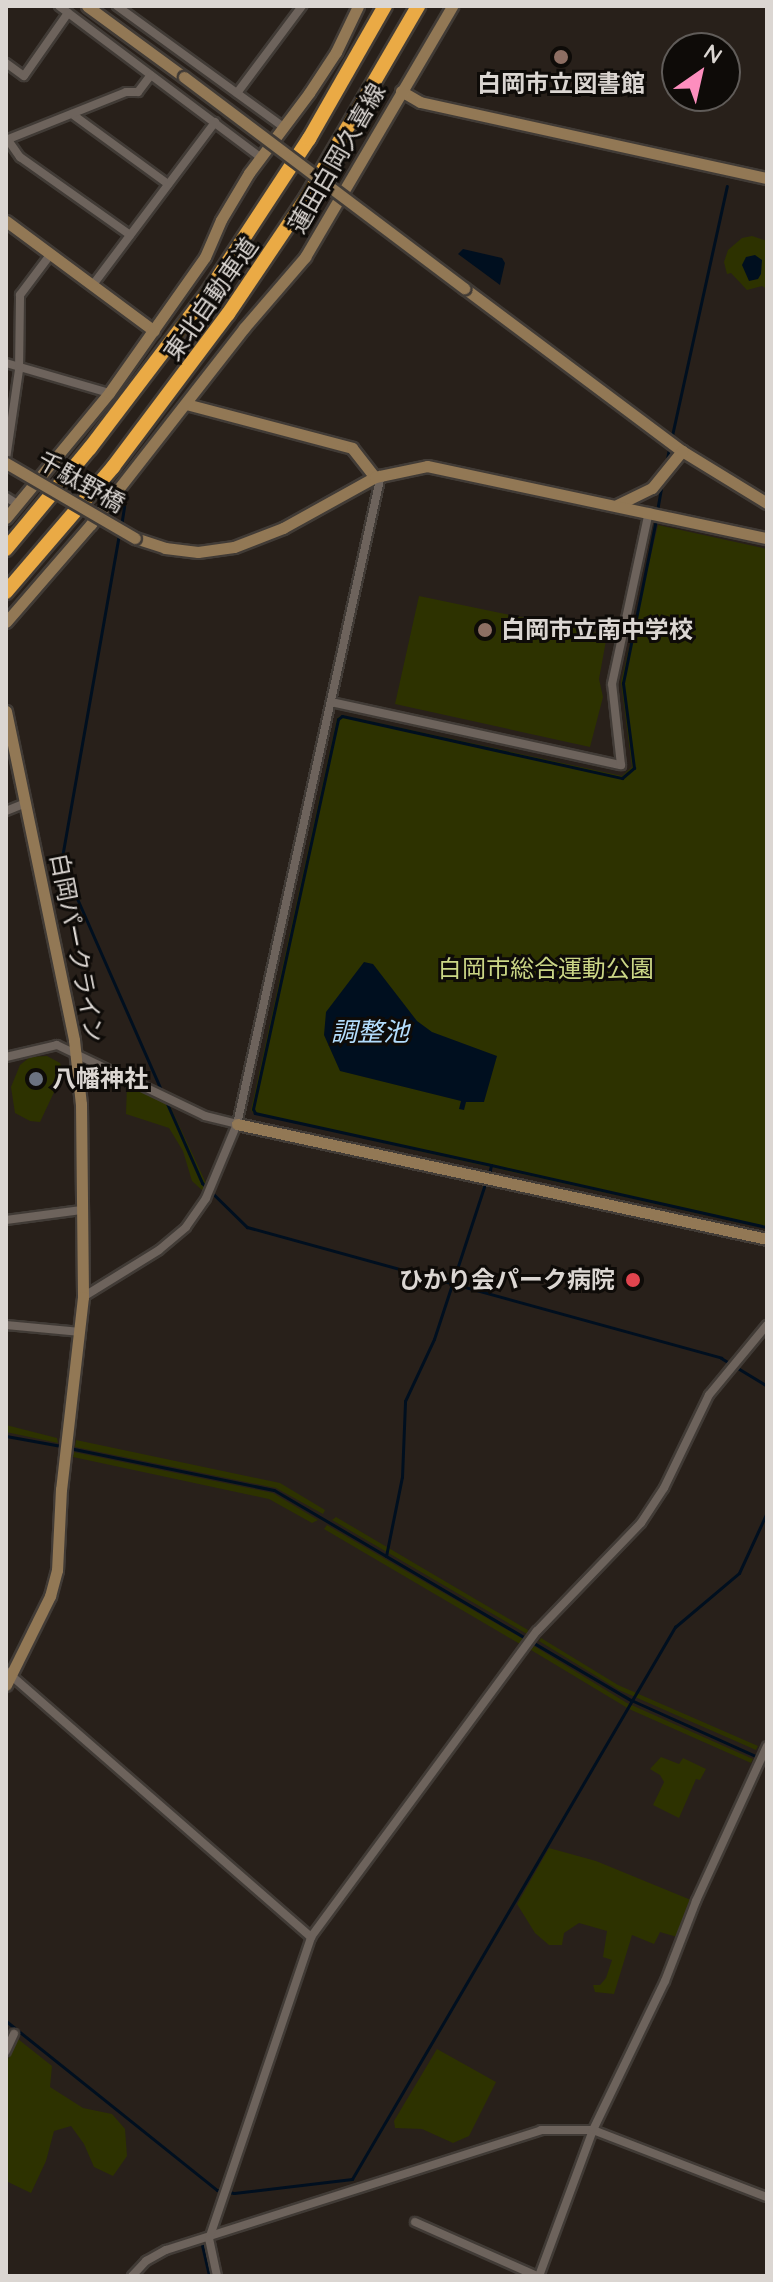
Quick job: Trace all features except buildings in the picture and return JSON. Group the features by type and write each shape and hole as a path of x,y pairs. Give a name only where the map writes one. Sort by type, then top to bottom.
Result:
{"highway":[{"name":"東北自動車道","path":"6,549 108,424 207,294 309,139 385,6"},
{"name":"東北自動車道","path":"6,592 65,527 204,348 307,197 418,6"}],"street":[{"path":"59,6 259,156"},
{"path":"87,6 682,451 767,503"},
{"path":"117,6 282,126"},
{"path":"237,93 302,6"},
{"path":"6,518 109,393 205,257 221,220 259,156 336,52 358,6"},
{"name":"蓮田白岡久喜線","path":"6,622 91,524 244,328 305,257 452,6"},
{"path":"6,63 24,76 68,13"},
{"path":"130,235 20,157 7,140 126,92 138,92 151,75"},
{"path":"401,91 420,102 767,178"},
{"path":"72,114 168,184"},
{"path":"92,286 215,122"},
{"path":"6,221 154,331"},
{"path":"6,461 19,370 20,295 50,255"},
{"path":"6,363 19,370 109,393"},
{"path":"83,1297 159,1250 186,1227 206,1198 237,1124 378,476 352,448 186,404"},
{"path":"615,505 652,488 682,451"},
{"name":"千駄野橋","path":"6,461 135,538 165,548 198,552 234,547 283,528 378,476 437,466 767,538"},
{"path":"6,497 17,504"},
{"path":"331,702 621,765 612,684 649,512"},
{"name":"白岡パークライン","path":"6,711 76,1052 81,1104 83,1297 64,1459 57,1570 50,1596 7,1677"},
{"path":"6,811 26,803"},
{"path":"6,1057 57,1045 205,1116 767,1239"},
{"path":"6,1220 81,1210"},
{"path":"6,1325 81,1332"},
{"path":"217,2276 209,2239 311,1937 537,1631 641,1523 664,1488 709,1395 767,1325"},
{"path":"7,1677 311,1937"},
{"path":"415,2222 538,2276 593,2130 665,1981 696,1901 767,1746"},
{"path":"6,2051 14,2034"},
{"path":"132,2276 146,2261 166,2250 209,2239 261,2218 541,2130 593,2130 767,2197"}],"green space":[{"path":"752,236 767,241 767,289 762,286 747,290 731,273 727,274 724,262 728,250 742,238"},
{"name":"白岡市総合運動公園","path":"658,525 767,549 767,1229 254,1114 251,1110 337,718 342,715 622,776 632,767 621,682"},
{"path":"419,596 607,635 599,679 603,697 590,747 395,704"},
{"path":"47,1056 60,1063 63,1073 40,1122 30,1121 15,1113 11,1087 20,1065 30,1057"},
{"path":"127,1084 170,1106 206,1183 203,1191 192,1181 183,1151 169,1128 126,1114"},
{"path":"6,1425 57,1438 58,1443 6,1432"},
{"path":"76,1440 280,1483 325,1510 323,1514 276,1488 75,1447"},
{"path":"74,1452 273,1493 318,1520 312,1523 269,1499 73,1457"},
{"path":"336,1517 528,1630 527,1634 332,1520"},
{"path":"327,1525 523,1639 520,1644 324,1529"},
{"path":"541,1638 618,1685 758,1746 756,1750 619,1690 539,1641"},
{"path":"534,1646 627,1703 753,1759 751,1763 629,1709 531,1650"},
{"path":"661,1757 679,1764 683,1758 706,1769 700,1780 696,1779 679,1818 653,1805 664,1782 660,1775 650,1769"},
{"path":"549,1848 596,1861 691,1900 677,1937 660,1932 654,1944 632,1935 614,1994 595,1992 593,1985 600,1985 606,1978 612,1960 603,1957 607,1931 579,1923 564,1933 562,1945 549,1945 535,1933 517,1904"},
{"path":"18,2039 52,2066 50,2087 83,2108 112,2114 125,2129 127,2156 113,2176 94,2167 84,2144 71,2126 54,2131 46,2161 31,2193 6,2181 6,2063"},
{"path":"437,2049 496,2082 469,2136 453,2143 422,2129 395,2128 394,2121"}],"water":[{"path":"463,249 502,258 505,263 500,285 458,254"},
{"path":"755,255 762,260 761,274 758,279 749,281 742,265 746,257"},
{"name":"調整池","path":"364,962 373,964 417,1021 432,1032 497,1056 484,1102 466,1102 464,1110 459,1109 461,1101 340,1071 324,1035 326,1012"}],"waterway":[{"path":"671,440 727,186"},
{"path":"666,464 669,448"},
{"path":"657,511 662,483"},
{"path":"121,526 124,506"},
{"path":"489,1174 491,1165 255,1113 253,1109 338,719 342,716 622,778 634,768 623,683 656,519"},
{"path":"119,534 61,862 162,1092"},
{"path":"165,1099 202,1183 247,1227 721,1358 767,1386"},
{"path":"491,1165 767,1227"},
{"path":"386,1556 402,1477 405,1401 434,1339 486,1181"},
{"path":"6,1436 61,1446"},
{"path":"69,1448 274,1490 631,1700 767,1761"},
{"path":"6,2021 217,2190 234,2193 352,2179 675,1627 739,1573 767,1512"},
{"path":"202,2245 209,2276"}],"place":[{"name":"白岡市立図書館","path":"561,57"},
{"name":"白岡市立南中学校","path":"485,630"},
{"name":"八幡神社","path":"36,1079"},
{"name":"ひかり会パーク病院","path":"633,1280"}]}
